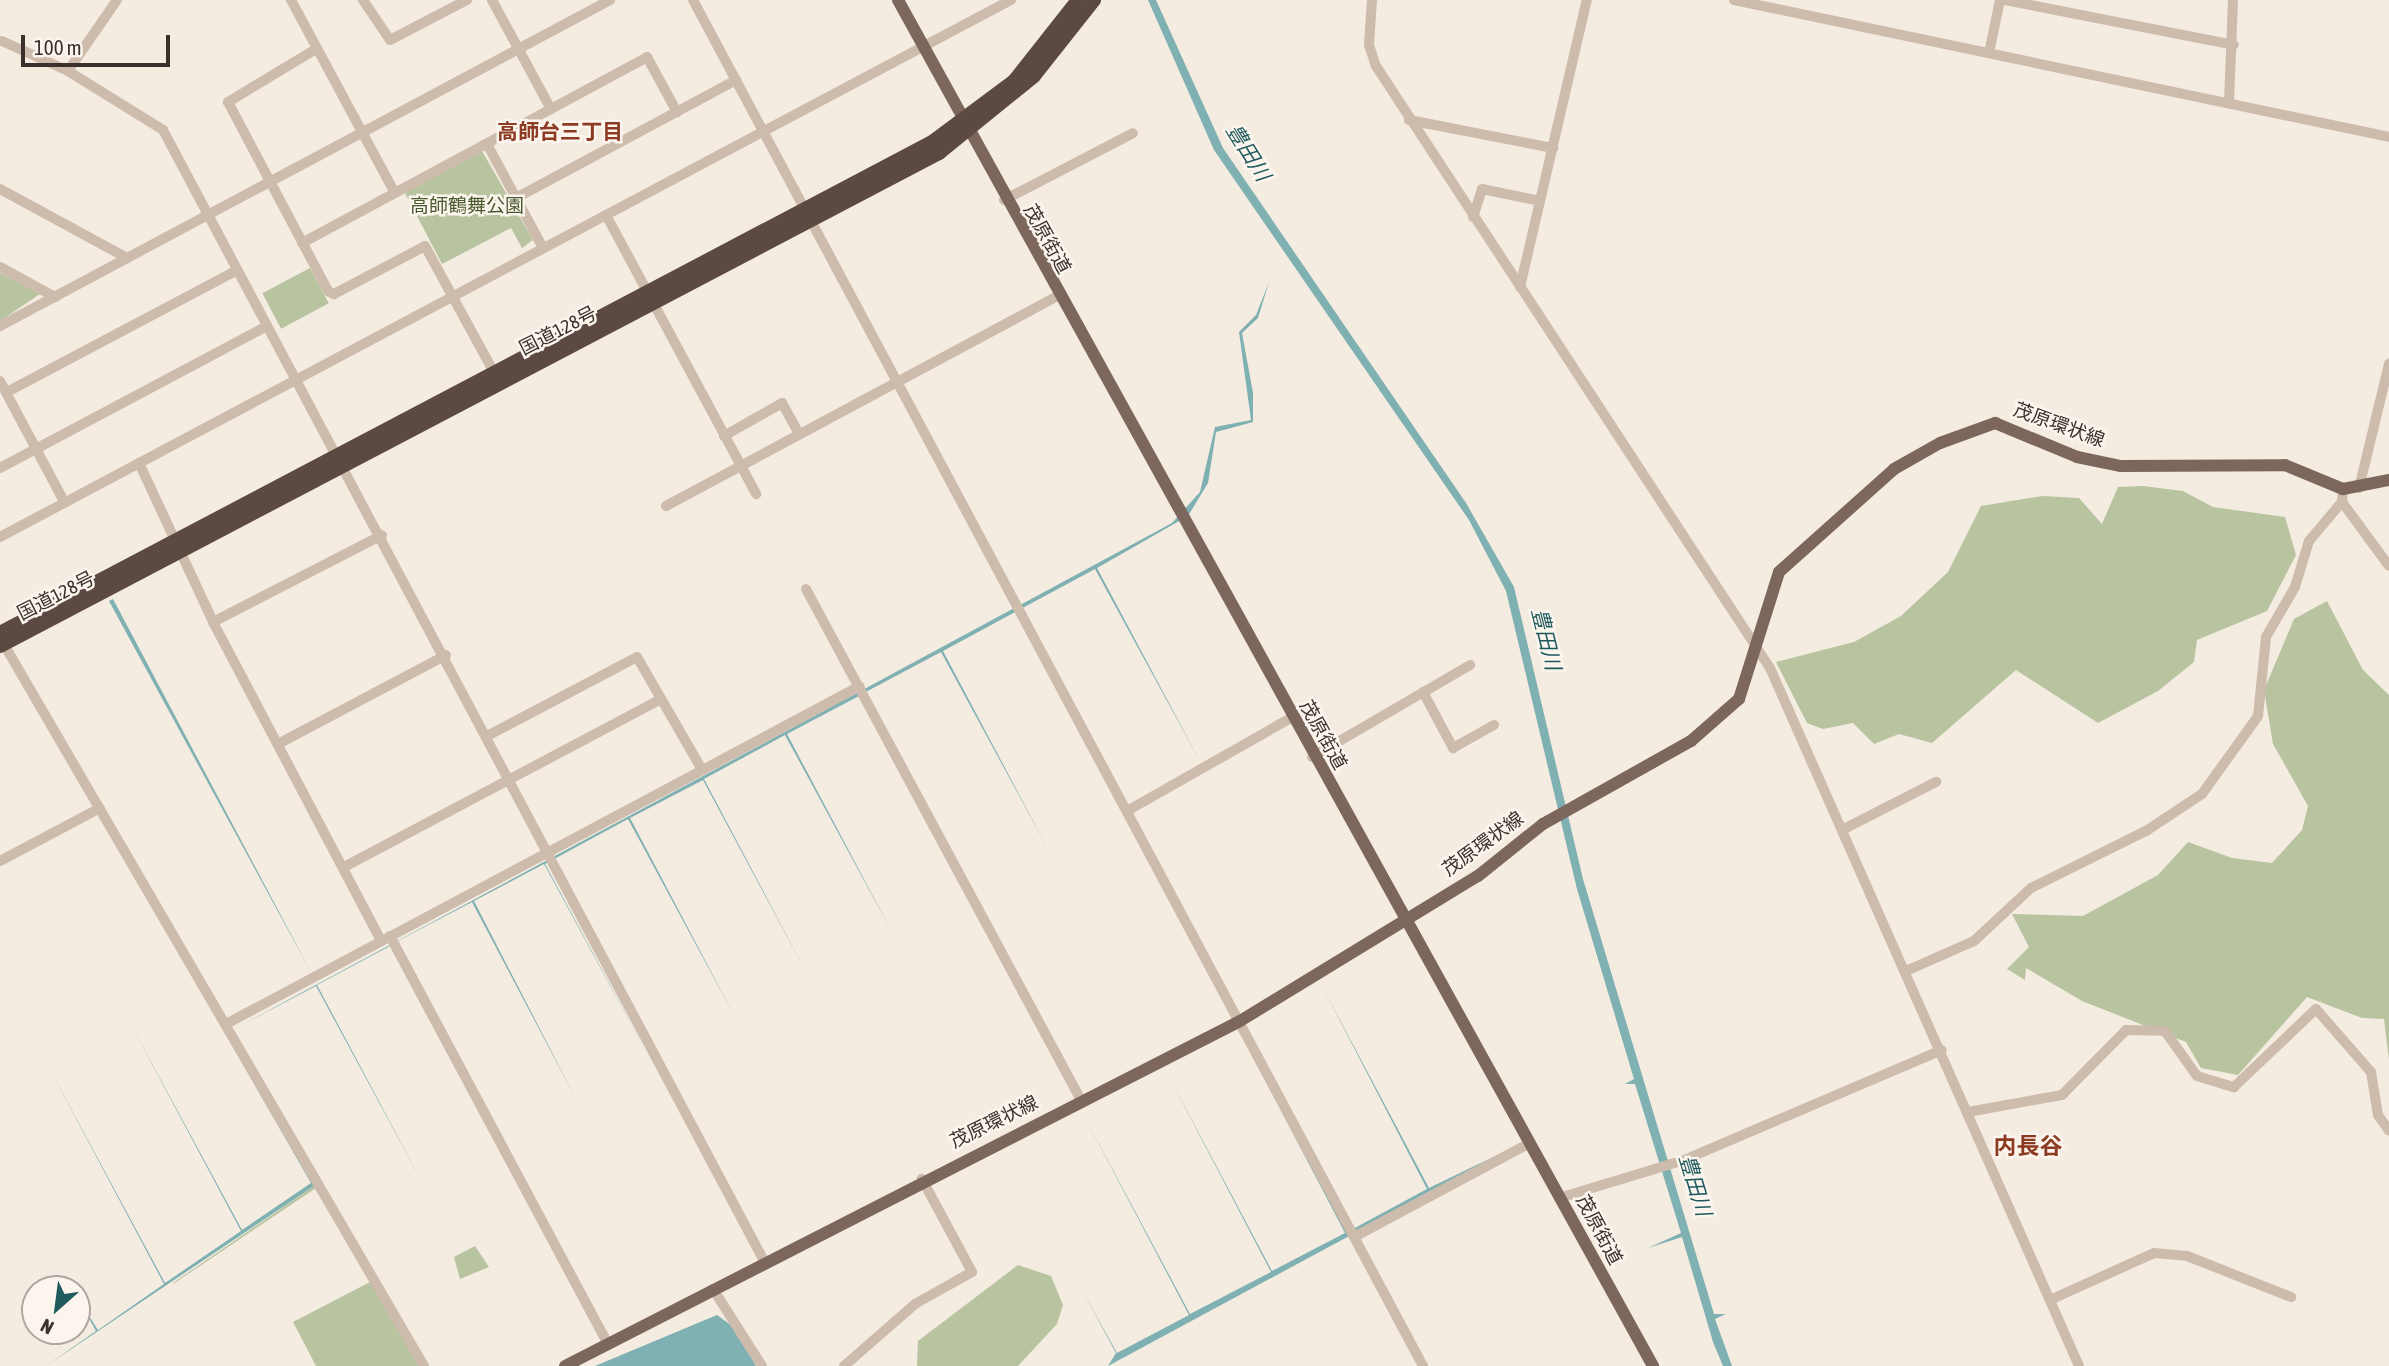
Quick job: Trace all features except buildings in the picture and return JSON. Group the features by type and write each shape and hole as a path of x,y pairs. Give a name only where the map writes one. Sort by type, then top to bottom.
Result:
{"highway":[{"name":"国道128号","path":"964,128 1014,81 1078,0"},
{"name":"国道128号","path":"1,640 808,214 964,128 1034,76 1094,0"}],"main road":[{"name":"茂原街道","path":"898,0 1004,201 1653,1366"},
{"name":"茂原環状線","path":"565,1366 922,1179 1240,1021 1478,876 1544,824 1715,721 1739,699 1779,572 1894,469 1986,424 2121,466 2285,465 2343,489 2389,480"}],"street":[{"path":"68,71 117,0"},
{"path":"291,0 395,193"},
{"path":"363,0 390,40 467,0"},
{"path":"492,0 551,109"},
{"path":"0,326 610,0"},
{"path":"693,0 1423,1366"},
{"path":"0,537 1011,0"},
{"path":"1372,0 1373,55 1409,120 1756,645 1942,1050 2079,1366"},
{"path":"1520,287 1587,0"},
{"path":"1739,0 2389,137"},
{"path":"1989,53 2000,0"},
{"path":"2006,0 2234,46"},
{"path":"2229,103 2234,46 2233,0"},
{"path":"2,41 68,71 159,124 210,215 294,380 446,654 764,1261"},
{"path":"316,49 229,97 268,183 334,295 425,246 497,377"},
{"path":"302,243 647,57 677,112"},
{"path":"516,198 736,80"},
{"path":"1409,120 1553,148"},
{"path":"1004,201 1133,133"},
{"path":"487,144 543,248"},
{"path":"1473,217 1482,188 1540,201"},
{"path":"0,189 127,258"},
{"path":"606,215 755,494"},
{"path":"0,267 54,297"},
{"path":"7,392 237,270"},
{"path":"666,506 1057,296"},
{"path":"0,468 267,326"},
{"path":"2359,488 2389,365"},
{"path":"0,381 65,503"},
{"path":"724,436 782,403 799,433"},
{"path":"139,463 214,622 278,744 608,1344"},
{"path":"2343,489 2342,502 2389,566"},
{"path":"1906,971 1974,941 2031,888 2194,803 2258,716 2266,637 2295,587 2318,524 2342,502"},
{"path":"214,622 382,535"},
{"path":"806,589 1082,1101"},
{"path":"1,640 424,1366"},
{"path":"278,744 446,654"},
{"path":"489,735 636,657 701,768"},
{"path":"1312,757 1470,665"},
{"path":"226,1024 547,850 860,686"},
{"path":"1423,692 1453,748 1494,725"},
{"path":"344,867 660,700"},
{"path":"1127,811 1291,718"},
{"path":"1842,830 1936,782"},
{"path":"0,862 100,808"},
{"path":"1968,1112 2062,1095 2126,1030 2165,1031 2197,1076 2234,1087 2316,1009 2371,1072 2378,1115 2389,1131"},
{"path":"1559,1198 1684,1160 1942,1050"},
{"path":"1354,1237 1528,1144"},
{"path":"844,1366 915,1304 972,1272 922,1179"},
{"path":"2050,1300 2154,1253 2187,1256 2291,1297"},
{"path":"713,1289 762,1366"}],"green space":[{"name":"高師鶴舞公園","path":"482,151 533,240 522,248 511,228 442,264 405,193"},
{"path":"310,268 329,303 281,329 262,293"},
{"path":"0,273 40,294 0,321"},
{"path":"2143,486 2183,491 2213,507 2285,517 2296,555 2267,611 2197,640 2194,662 2158,691 2098,723 2016,670 1932,743 1899,734 1874,744 1853,723 1823,729 1807,723 1776,662 1854,642 1901,616 1948,572 1981,506 2042,496 2079,498 2102,524 2118,487"},
{"path":"2327,601 2363,670 2389,695 2389,1060 2384,1019 2362,1018 2307,997 2238,1075 2201,1068 2186,1042 2082,1001 2026,968 2025,980 2007,969 2029,947 2012,914 2083,916 2158,875 2188,842 2232,858 2272,863 2302,830 2308,806 2273,744 2264,690 2294,619"},
{"path":"314,1186 316,1188 173,1284 173,1283"},
{"path":"318,1192 419,1365 418,1366 316,1366 293,1322 370,1282"},
{"path":"475,1246 489,1267 460,1279 454,1257"},
{"path":"1018,1265 1051,1276 1063,1305 1057,1324 1018,1366 917,1366 918,1341"}],"water":[{"path":"1148,0 1156,0 1223,148 1466,503 1514,587 1583,879 1714,1314 1726,1314 1715,1319 1732,1366 1723,1366 1713,1342 1682,1237 1648,1248 1681,1233 1635,1084 1625,1084 1634,1079 1577,889 1506,591 1469,520 1214,150"},
{"path":"1269,282 1258,318 1242,333 1253,393 1253,422 1216,432 1208,483 1188,516 1097,568 1202,765 1095,569 943,651 1048,849 941,652 860,695 964,893 859,696 787,734 892,932 785,735 704,779 807,974 703,780 630,818 735,1017 628,819 545,864 650,1059 544,864 474,901 577,1101 472,902 398,941 503,1138 496,1144 390,946 317,985 423,1184 316,986 236,1028 1172,523 1200,492 1215,427 1251,420 1239,332 1256,315"},
{"path":"113,599 312,974 109,601"},
{"path":"198,986 314,1186 91,1336 96,1331 91,1319 98,1330 164,1284 48,1066 165,1283 241,1231 130,1023 242,1230 311,1183"},
{"path":"1323,988 1429,1188 1518,1145 1108,1366 1116,1353 1082,1290 1117,1353 1189,1315 1083,1114 1190,1314 1271,1272 1168,1075 1272,1271 1345,1233 1242,1036 1353,1229 1427,1189"},
{"path":"717,1315 735,1328 756,1366 595,1366"}],"district":[{"name":"高師台三丁目","path":"560,131"},
{"name":"内長谷","path":"2028,1146"}],"water label":[{"name":"豊田川","path":"1249,152"},
{"name":"豊田川","path":"1547,639"},
{"name":"豊田川","path":"1696,1185"}]}
